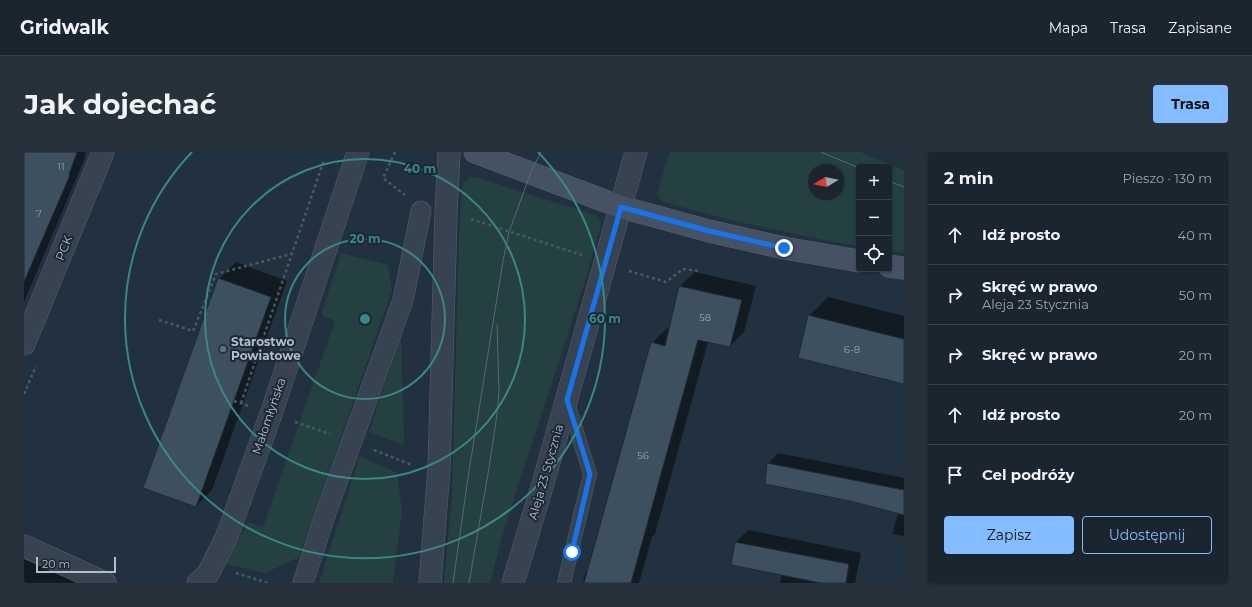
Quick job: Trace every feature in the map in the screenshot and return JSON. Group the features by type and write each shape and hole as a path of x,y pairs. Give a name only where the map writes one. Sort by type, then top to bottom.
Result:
{"main road":[{"path":"475,152 621,207 709,231 784,248 856,260"},
{"path":"892,266 904,268"}],"street":[{"name":"PCK","path":"24,344 103,152"},
{"name":"Małomłyńska","path":"198,583 208,574 227,536 271,414 358,152"},
{"path":"430,583 439,468 449,152"},
{"name":"Aleja 23 Stycznia","path":"512,583 544,480 636,152"},
{"path":"303,583 403,300 421,211"},
{"path":"24,546 105,583"}],"lane":[{"path":"564,583 590,474 567,400"}],"path":[{"path":"395,152 383,178 400,190 421,211"},
{"path":"241,403 324,160"},
{"path":"468,218 666,282 683,269 699,271"},
{"path":"159,320 193,331 216,274 292,254"},
{"path":"234,401 352,441 412,465"},
{"path":"212,566 268,583"}],"green space":[{"path":"670,152 860,152 889,164 856,164 856,246 731,220 663,202 657,193"},
{"path":"892,165 904,170 904,253 892,251"},
{"path":"470,177 476,177 597,216 601,224 587,275 506,523 490,583 444,583 452,493 459,237 462,187 463,183"},
{"path":"341,253 388,265 392,290 299,557 265,573 226,564 248,522 263,527 335,321 321,315"},
{"path":"401,334 404,445 369,432"},
{"path":"360,456 397,473 402,511 393,583 319,583"}],"building":[{"path":"24,152 77,152 70,175 24,282"},
{"name":"Starostwo Powiatowe","path":"218,278 271,297 196,507 143,488"},
{"path":"679,286 742,300 730,347 698,340 631,583 584,583 651,342 665,346"},
{"path":"808,315 904,339 904,384 798,358"},
{"path":"767,463 904,490 904,515 850,501 765,484"},
{"path":"735,542 849,564 846,583 821,583 731,565"}],"tram line":[{"path":"453,583 469,471 503,261 509,232 531,172 541,152"},
{"path":"821,152 856,167"},
{"path":"892,182 904,187"},
{"path":"469,583 497,414 499,392 497,325"}],"place":[{"name":"Starostwo Powiatowe","path":"223,349"}],"route":[{"path":"572,552 590,474 567,400 621,207 709,231 784,248"}]}
